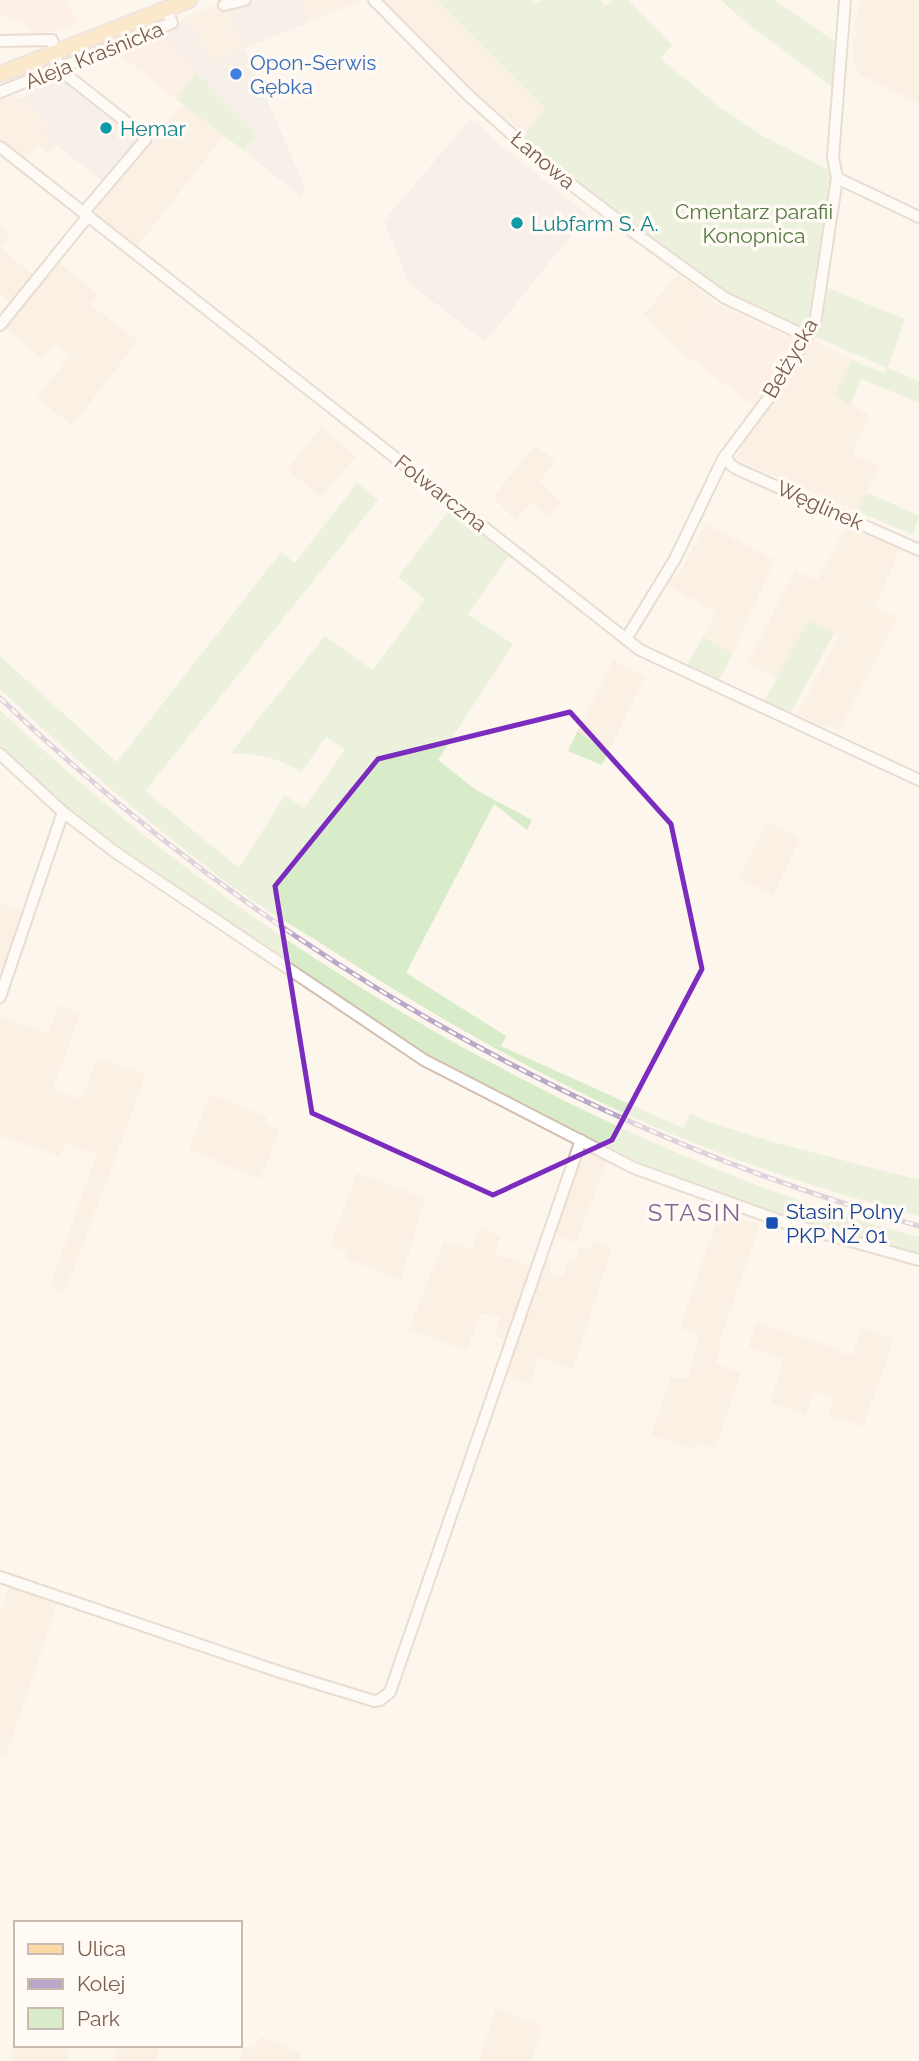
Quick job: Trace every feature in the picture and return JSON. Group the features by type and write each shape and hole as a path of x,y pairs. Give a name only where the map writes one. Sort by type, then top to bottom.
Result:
{"main road":[{"name":"Aleja Kraśnicka","path":"1,74 189,0"}],"street":[{"path":"224,5 245,0"},
{"name":"Łanowa","path":"373,0 467,94 546,165 725,298 806,335"},
{"name":"Bełżycka","path":"626,639 675,559 725,456 779,384 815,324 837,178 833,157 845,0"},
{"name":"Aleja Kraśnicka","path":"0,92 172,23 167,9"},
{"path":"0,41 52,40 59,69 144,136 145,140 0,325"},
{"name":"Folwarczna","path":"0,147 640,650 919,780"},
{"path":"837,178 919,217"},
{"name":"Węglinek","path":"725,456 737,469 919,550"},
{"path":"0,754 63,812 114,852 397,1044 469,1084 634,1168 786,1223 919,1260"},
{"path":"0,998 63,812"},
{"path":"0,1577 280,1672 374,1701 380,1700 390,1692 581,1140"}],"highlighted area":[{"path":"570,712 671,824 702,969 612,1140 493,1195 312,1113 275,886 378,759"}],"shaded area":[{"path":"0,0 66,0 79,24 35,36 20,21 0,15"},
{"path":"257,0 298,0 310,22 245,48 225,10"},
{"path":"298,0 361,0 310,22"},
{"path":"380,0 436,0 545,109 525,134 481,97"},
{"path":"860,0 919,0 919,104 860,75 853,64 853,37 856,38 857,33 854,30"},
{"path":"221,3 245,48 211,62 187,16"},
{"path":"187,16 211,62 245,48 305,188 301,196 244,151 257,135 160,34"},
{"path":"160,34 196,71 176,99 115,51"},
{"path":"59,73 141,138 105,183 44,135 49,125 22,99 29,94 26,87"},
{"path":"8,93 22,99 50,125 56,145 48,154 37,145 25,159 0,138 0,97"},
{"path":"183,104 224,136 135,249 89,213"},
{"path":"470,119 474,123 476,121 496,141 588,215 485,342 409,283 384,221"},
{"path":"0,226 10,234 1,247 36,278 53,258 98,294 90,305 138,341 72,426 37,397 71,355 55,343 42,359 1,324 15,306 0,293"},
{"path":"678,274 717,304 681,352 644,314"},
{"path":"717,304 793,338 779,371 753,405 681,352"},
{"path":"809,338 852,360 834,395 869,415 852,454 879,467 857,511 735,459"},
{"path":"321,427 356,456 321,497 287,470"},
{"path":"535,445 555,461 540,482 561,502 550,517 531,502 516,520 493,497"},
{"path":"705,524 774,560 733,653 703,637 716,612 664,583 680,573"},
{"path":"848,524 870,534 870,537 900,548 875,607 898,618 839,730 829,724 827,728 797,714 839,636 808,622 777,679 747,664 795,571 817,581"},
{"path":"613,660 645,676 609,750 577,732"},
{"path":"766,822 800,838 773,895 739,879"},
{"path":"0,903 27,914 8,975 0,972"},
{"path":"59,1005 80,1013 53,1089 81,1100 98,1058 146,1075 65,1292 50,1286 97,1154 66,1143 60,1156 0,1136 0,1017 48,1034"},
{"path":"210,1094 267,1117 265,1124 280,1129 260,1179 189,1149"},
{"path":"581,1146 608,1159 576,1243 551,1234"},
{"path":"357,1173 425,1198 401,1279 345,1258 347,1252 330,1246"},
{"path":"720,1211 760,1225 719,1342 722,1343 716,1364 741,1372 715,1448 697,1441 693,1450 652,1435 671,1377 687,1379 700,1336 680,1328"},
{"path":"480,1228 500,1236 494,1254 536,1267 511,1342 495,1336 501,1317 480,1314 467,1351 409,1329 444,1241 472,1250"},
{"path":"593,1240 612,1247 573,1369 539,1357 530,1384 505,1373 542,1258 551,1260 549,1274 562,1278 569,1261 574,1263 581,1246 590,1249"},
{"path":"756,1322 848,1355 853,1354 862,1327 894,1339 863,1426 828,1416 834,1399 815,1391 805,1415 771,1402 783,1360 749,1347"},
{"path":"10,1584 58,1601 6,1756 0,1754 0,1614"},
{"path":"496,2009 542,2026 532,2061 479,2061"},
{"path":"262,2037 301,2053 298,2061 240,2061 244,2048 254,2047"},
{"path":"14,2046 70,2047 66,2061 9,2061"},
{"path":"116,2047 160,2047 156,2061 113,2061"}],"green space":[{"name":"Cmentarz parafii Konopnica","path":"436,0 532,0 537,4 542,0 601,0 605,6 613,0 628,0 672,45 661,59 717,105 763,136 829,170 834,179 809,327 804,330 726,295 575,181 523,137 545,109"},
{"path":"721,0 774,0 837,43 835,89 745,22"},
{"path":"196,71 258,135 244,151 176,99"},
{"path":"823,286 905,319 888,368 919,381 919,403 861,379 850,406 834,395 852,360 884,373 887,368 811,335"},
{"path":"357,483 378,500 145,791 239,868 285,795 304,808 345,750 326,737 300,774 299,770 265,757 230,754 325,636 373,670 425,599 398,577 452,507 512,552 468,614 513,644 438,760 476,790 532,820 527,830 494,804 406,973 506,1036 501,1046 683,1128 690,1113 708,1122 777,1143 919,1180 919,1216 797,1180 679,1137 589,1097 459,1028 278,917 225,881 110,788 0,689 0,656 117,762 281,552 295,563"},
{"path":"867,492 919,516 913,535 857,511"},
{"path":"808,621 834,634 791,712 786,714 763,703"},
{"path":"703,637 733,653 718,682 686,667"},
{"path":"0,710 131,825 200,879 344,977 419,1022 573,1105 657,1144 786,1196 919,1237 919,1255 782,1215 642,1164 410,1045 209,910 73,813 0,747"},
{"path":"577,732 609,750 602,765 568,751"}],"railway":[{"path":"0,698 99,787 204,871 313,948 427,1018 545,1082 667,1138 792,1186 919,1226"}],"place":[{"name":"Opon-Serwis Gębka","path":"236,74"},
{"name":"Hemar","path":"106,128"},
{"name":"Lubfarm S. A.","path":"517,223"},
{"name":"Stasin Polny PKP NŻ 01","path":"772,1223"}],"district":[{"name":"STASIN","path":"695,1212"}]}
